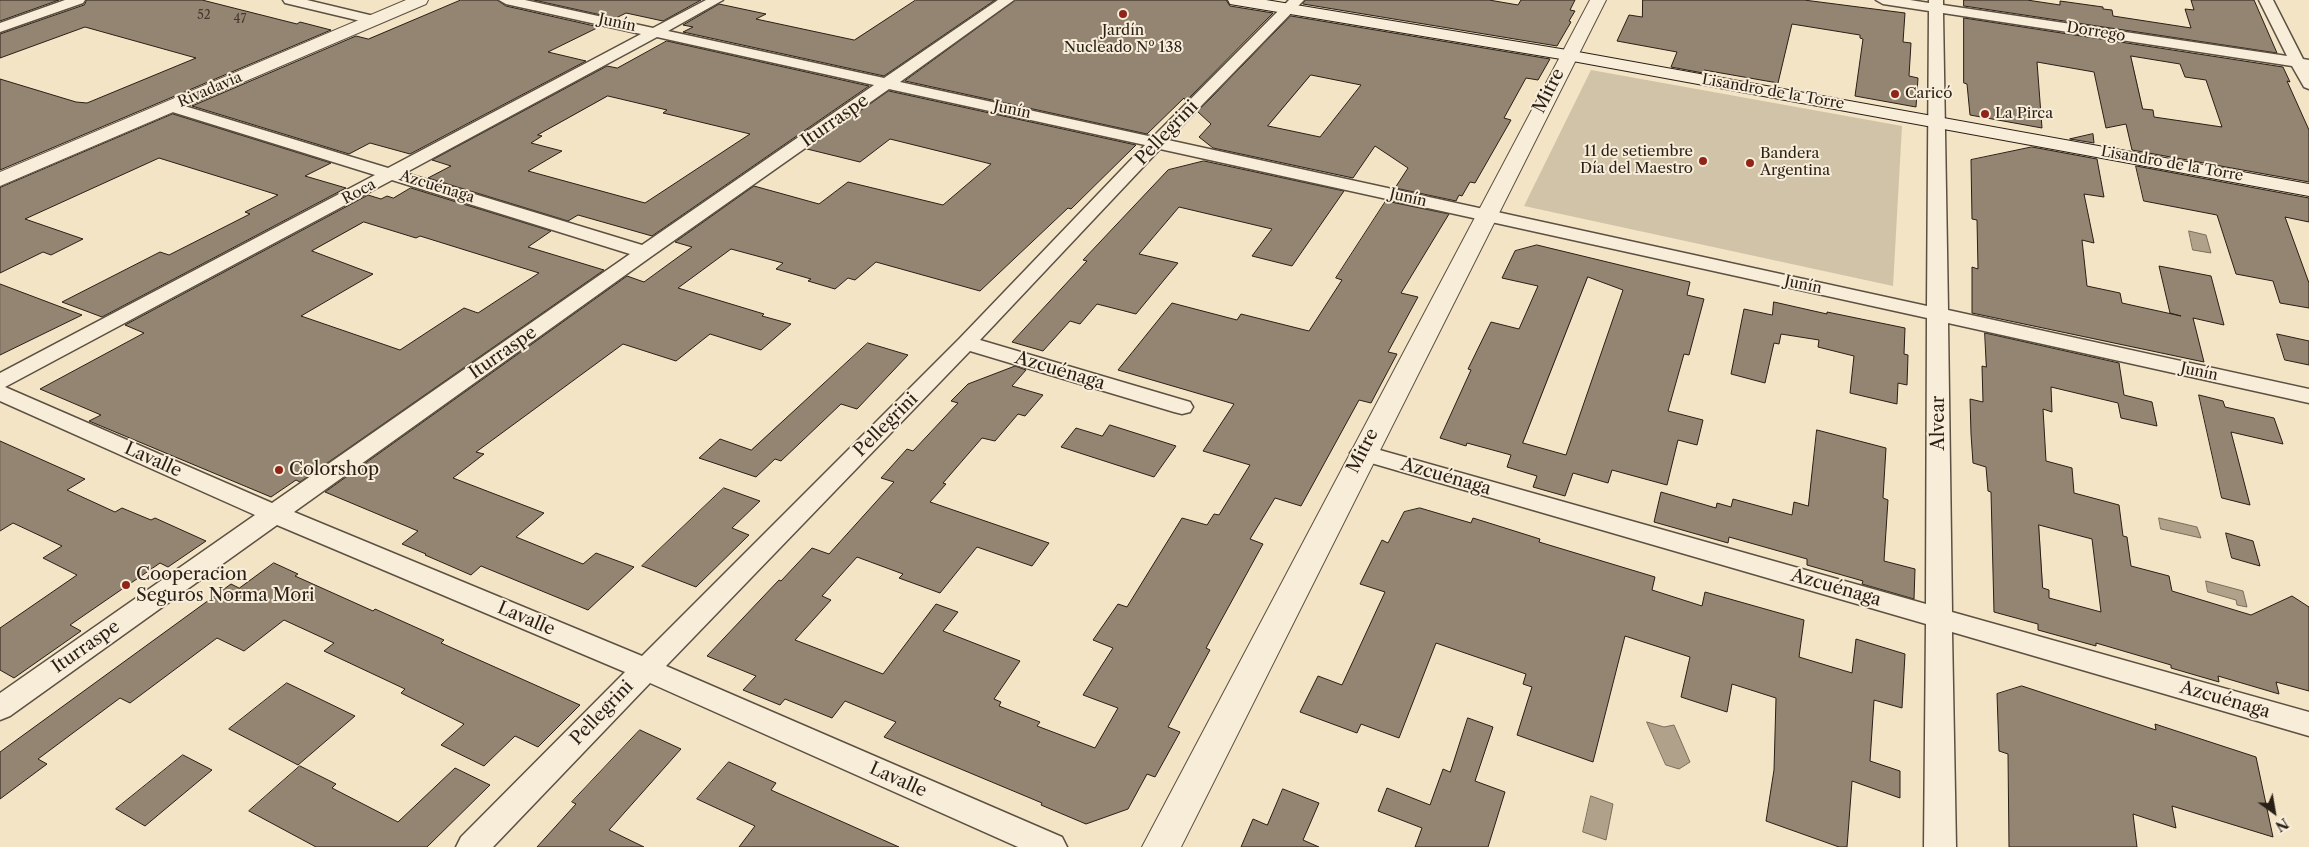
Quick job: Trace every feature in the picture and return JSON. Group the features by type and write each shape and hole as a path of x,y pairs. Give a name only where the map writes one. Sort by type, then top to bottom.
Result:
{"street":[{"path":"0,28 78,0"},
{"path":"290,0 373,20"},
{"name":"Rivadavia","path":"0,180 420,0"},
{"name":"Junín","path":"506,0 2309,396"},
{"name":"Roca","path":"0,382 716,0"},
{"name":"Iturraspe","path":"0,708 645,252 1007,0"},
{"name":"Lisandro de la Torre","path":"1236,0 1292,4 2309,190"},
{"name":"Mitre","path":"1161,847 1567,55 1598,0"},
{"name":"Dorrego","path":"1883,0 1936,4 2303,63"},
{"path":"2266,0 2303,63 2309,84"},
{"name":"Pellegrini","path":"472,847 966,343 1157,142 1292,4"},
{"name":"Alvear","path":"1936,4 1940,847"},
{"name":"Azcuénaga","path":"172,107 645,252"},
{"name":"Azcuénaga","path":"966,343 1182,408"},
{"name":"Lavalle","path":"0,393 275,514 645,669 1051,847"},
{"name":"Azcuénaga","path":"1362,453 2309,724"}],"shaded area":[{"path":"1591,70 1902,126 1893,286 1524,206"},
{"path":"2189,231 2206,235 2211,253 2193,250"},
{"path":"2159,518 2197,527 2201,538 2161,529"},
{"path":"2206,581 2243,591 2247,607 2237,605 2236,600 2208,592"},
{"path":"1647,722 1664,727 1674,725 1690,762 1679,769 1666,765"},
{"path":"1591,796 1613,804 1606,840 1583,832"}],"building":[{"path":"0,0 59,0 0,21"},
{"path":"87,0 202,0 297,24 300,22 331,30 0,170 0,79 76,102 87,103 196,58 85,27 0,58 0,34 84,5"},
{"path":"461,0 497,0 506,6 599,27 548,52 586,61 410,154 370,143 349,154 192,106 356,36 368,39"},
{"path":"534,0 701,0 663,21 626,13 616,18"},
{"path":"916,0 995,0 884,76 683,32 693,27 683,25 719,4 766,14 756,19 854,40"},
{"path":"1016,0 1226,0 1230,6 1273,13 1186,101 1184,98 1147,134 905,81"},
{"path":"1306,0 1489,0 1518,5 1521,0 1575,0 1570,10 1575,11 1557,46 1303,4"},
{"path":"1643,0 1804,0 1905,13 1903,42 1911,43 1909,76 1918,78 1916,107 1855,96 1863,39 1860,38 1860,35 1792,24 1778,83 1704,70 1703,73 1671,67 1677,52 1617,41 1629,15 1642,17"},
{"path":"1964,0 2027,0 2060,5 2060,1 2103,7 2103,9 2112,10 2113,16 2191,28 2185,9 2194,10 2191,0 2254,0 2277,53 1964,6"},
{"path":"1291,16 1550,59 1538,80 1526,78 1504,118 1511,120 1475,183 1470,182 1462,196 1459,195 1456,201 1395,188 1408,168 1375,146 1353,178 1213,148 1199,137 1211,124 1198,112","holes":["1311,75 1361,85 1320,137 1268,126"]},
{"path":"1964,18 2283,67 2290,82 2287,81 2309,130 2309,182 2132,150 2126,124 2106,128 2094,72 2037,62 2042,128 1970,115 1967,84 1964,83","holes":["2131,56 2180,64 2185,77 2206,80 2222,127 2154,117 2153,110 2143,109"]},
{"path":"667,41 869,86 652,236 578,215 568,221 428,178 451,166 432,160 607,66 617,68","holes":["608,96 667,110 663,113 750,134 645,203 528,171 562,151 531,143 542,136 538,135"]},
{"path":"889,91 1136,145 1071,209 1068,208 980,291 876,262 855,280 848,278 835,289 808,281 811,279 776,269 783,263 731,249 678,288 791,324 761,350 710,334 676,361 623,344 476,452 484,454 453,478 544,513 516,537 583,564 596,553 634,567 588,610 481,566 471,575 425,555 402,544 418,531 325,492 627,276 644,282 692,247 675,242 754,186 819,204 848,182 943,205 991,164 890,139 860,162 807,149"},
{"path":"173,114 331,163 305,176 346,188 102,317 62,302 160,252 169,255 250,214 245,212 278,195 159,158 25,219 83,239 51,255 43,252 0,273 0,188"},
{"path":"2093,134 2094,143 2070,139"},
{"path":"2032,147 2097,159 2104,197 2084,194 2094,243 2082,240 2087,286 2120,293 2122,303 2181,316 2170,313 2159,266 2211,276 2224,325 2193,318 2204,362 1972,313 1972,267 1978,269 1977,220 1972,219 1971,160"},
{"path":"1204,161 1344,191 1292,266 1252,256 1272,229 1179,207 1139,254 1178,263 1136,314 1097,304 1080,324 1070,321 1043,351 1012,342 1087,261 1083,260 1168,170"},
{"path":"2136,166 2309,198 2309,222 2285,217 2309,283 2309,308 2280,303 2273,281 2236,274 2217,215 2144,201"},
{"path":"411,188 551,231 528,247 604,270 300,482 296,480 271,497 89,421 101,415 40,389 144,333 125,325 368,195 381,199 387,196 393,198","holes":["364,222 416,238 420,236 539,273 478,313 464,308 400,350 301,316 373,274 312,251"]},
{"path":"1386,201 1449,214 1401,293 1418,297 1388,352 1397,354 1371,403 1359,400 1301,506 1275,498 1250,539 1263,544 1206,648 1210,650 1168,727 1180,732 1155,777 1147,774 1128,809 1086,824 1041,805 1042,803 884,737 896,722 845,701 832,718 785,699 780,705 743,690 756,676 707,656 812,548 829,554 894,482 881,478 907,449 913,451 958,403 951,401 968,384 1015,366 1026,370 1012,386 1043,395 1025,416 1018,414 995,441 982,438 943,483 946,484 930,502 1049,543 1032,566 977,547 940,593 899,578 903,574 857,557 822,596 831,600 795,640 883,674 936,604 958,612 943,631 1020,661 994,699 1001,702 999,706 1040,722 1037,726 1095,748 1118,708 1083,695 1113,648 1093,640 1118,604 1127,607 1182,518 1207,525 1214,514 1219,515 1250,465 1203,451 1234,404 1118,370 1172,303 1237,320 1241,314 1309,331 1342,280 1336,278"},
{"path":"1537,245 1690,282 1687,295 1704,299 1689,355 1684,354 1668,411 1703,420 1697,445 1678,440 1667,485 1612,470 1608,483 1573,473 1565,496 1533,487 1537,476 1507,467 1511,455 1467,443 1466,446 1440,438 1471,370 1468,369 1491,322 1519,329 1538,286 1502,278 1515,251","holes":["1588,277 1623,290 1566,455 1523,443"]},
{"path":"0,284 82,315 0,355"},
{"path":"1774,302 1905,328 1904,354 1908,355 1907,385 1898,383 1897,404 1850,393 1854,356 1818,347 1819,340 1781,334 1779,344 1774,343 1765,383 1731,374 1744,309 1772,315"},
{"path":"1985,333 2119,363 2124,395 2152,402 2157,426 2121,418 2118,403 2051,387 2052,412 2043,409 2046,461 2072,468 2074,493 2119,505 2123,536 2127,537 2131,566 2169,576 2172,591 2251,615 2292,596 2309,607 2309,691 2276,682 2279,694 2218,676 2219,682 2171,668 2171,665 2096,643 2096,646 2038,630 2038,624 1994,612 1991,492 1988,491 1986,467 1973,463 1971,434 1970,399 1983,402 1982,366 1986,367","holes":["2039,525 2092,539 2101,612 2049,598 2049,590 2043,588"]},
{"path":"2277,334 2309,341 2309,365 2285,360"},
{"path":"868,343 908,355 857,409 841,404 781,461 775,459 756,477 699,458 720,439 751,450"},
{"path":"2199,395 2223,401 2225,407 2274,418 2283,444 2231,432 2250,505 2222,498"},
{"path":"1110,425 1176,446 1154,477 1061,447 1076,428 1102,436"},
{"path":"1817,430 1886,448 1883,498 1888,500 1884,561 1915,569 1914,599 1862,584 1863,581 1807,565 1807,559 1729,537 1728,543 1654,522 1661,492 1716,508 1717,503 1731,507 1733,499 1792,515 1794,502 1808,506"},
{"path":"0,441 85,479 67,490 115,512 122,508 151,520 155,518 206,541 168,567 160,563 70,625 81,631 14,678 0,670 0,628 77,575 43,558 62,546 13,523 0,531"},
{"path":"724,488 760,501 732,528 749,535 696,587 642,566"},
{"path":"1420,508 1471,523 1473,518 1540,539 1539,542 1655,577 1652,590 1702,606 1705,592 1804,620 1799,657 1852,673 1856,639 1905,654 1902,708 1874,700 1870,761 1900,771 1900,798 1852,781 1847,847 1839,847 1766,821 1774,770 1776,698 1732,684 1727,712 1681,697 1690,657 1625,636 1593,762 1517,735 1532,687 1523,684 1526,674 1436,643 1399,738 1361,724 1357,733 1300,712 1318,676 1342,685 1385,592 1360,584 1382,540 1388,543 1404,512"},
{"path":"2226,533 2253,541 2260,566 2232,558"},
{"path":"274,563 298,574 295,576 444,640 441,643 580,705 538,747 515,736 484,766 441,745 464,724 401,693 405,689 324,651 334,643 284,620 244,651 217,638 130,703 120,698 38,759 47,764 0,799 0,752 231,584 239,588"},
{"path":"287,683 355,716 298,765 229,729"},
{"path":"2022,686 2156,730 2155,724 2256,757 2273,837 2172,806 2176,828 2133,814 2137,847 2009,847 2008,754 1999,751 1997,694"},
{"path":"1468,718 1493,727 1475,781 1505,792 1488,847 1415,847 1422,828 1378,811 1387,788 1430,805 1443,769 1450,772"},
{"path":"640,730 681,749 609,830 644,847 537,847 576,804 572,802"},
{"path":"183,755 212,770 145,826 116,809"},
{"path":"729,762 776,783 771,790 899,847 739,847 755,826 697,799"},
{"path":"300,766 336,784 332,788 398,822 455,768 490,785 427,847 316,847 249,811"},
{"path":"1283,789 1319,803 1303,840 1319,847 1241,847 1253,819 1267,825"}],"place":[{"name":"Jardín Nucleado Nº 138","path":"1123,14"},
{"name":"Caricó","path":"1895,94"},
{"name":"La Pirca","path":"1985,114"},
{"name":"11 de setiembre Día del Maestro","path":"1703,161"},
{"name":"Bandera Argentina","path":"1750,163"},
{"name":"Colorshop","path":"279,470"},
{"name":"Cooperacion Seguros Norma Mori","path":"126,585"}]}
